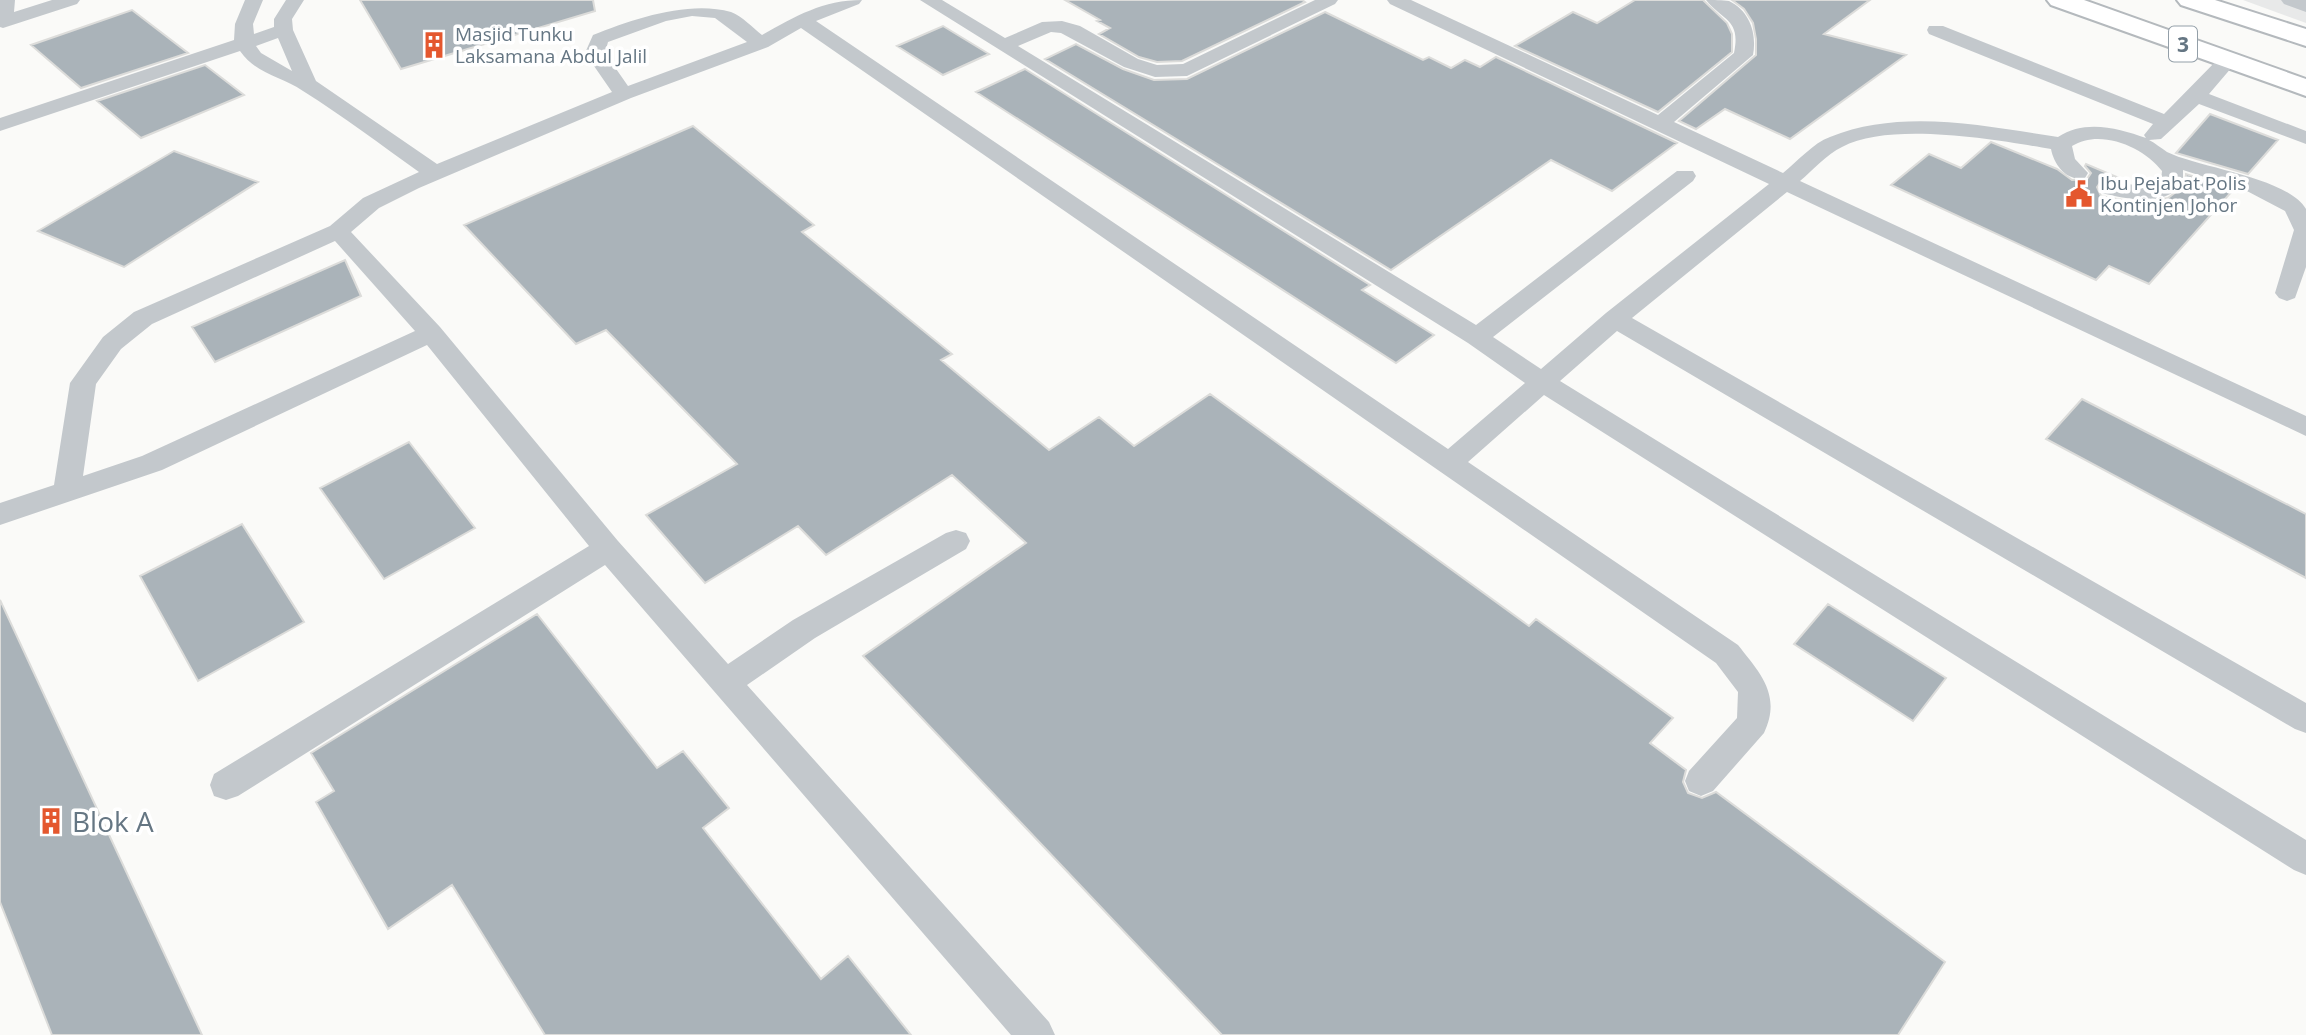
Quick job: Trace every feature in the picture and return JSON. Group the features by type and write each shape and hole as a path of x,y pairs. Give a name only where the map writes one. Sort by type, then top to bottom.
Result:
{"highway":[{"name":"3","path":"2060,0 2306,88"},
{"name":"3","path":"2190,0 2306,38"}],"lane":[{"path":"6,0 3,22 71,0"},
{"path":"254,0 244,24 244,43 254,57 274,71 307,84 435,173"},
{"path":"295,0 283,19 284,30 307,84"},
{"path":"67,492 83,383 112,343 143,317 338,231 371,203 435,173 624,94 761,43 802,20 853,0"},
{"path":"936,5 968,0"},
{"path":"1003,46 1049,26 1062,27 1073,30 1131,63 1155,71 1187,70 1329,0"},
{"path":"1396,0 2306,426"},
{"path":"1661,123 1743,55 1746,41 1738,17 1715,0"},
{"path":"2290,0 2306,6"},
{"path":"936,5 1477,337 1502,357 2306,859"},
{"path":"624,94 595,53 600,39 633,26 694,10 722,15 761,43"},
{"path":"802,20 1727,654 1754,689 1753,723 1701,781"},
{"path":"0,125 284,30"},
{"path":"1936,30 2168,123"},
{"path":"2144,145 2196,96 2228,60"},
{"path":"2196,96 2306,138"},
{"path":"1448,464 1615,319 1785,180 1835,142 1888,128 1969,130 2062,144 2074,136 2094,133 2119,136 2144,145 2163,157 2253,185 2294,207 2305,230 2287,293"},
{"path":"2062,144 2061,152 2066,162 2077,173"},
{"path":"2110,188 2149,192 2167,188 2174,177 2163,157"},
{"path":"1477,337 1685,176"},
{"path":"338,231 431,333 608,549 1036,1035"},
{"path":"1615,319 2306,719"},
{"path":"0,514 152,463 431,333"},
{"path":"726,682 804,629 956,541"},
{"path":"226,785 608,549"}],"shaded area":[{"path":"2243,0 2306,0 2306,23"}],"building":[{"name":"Masjid Tunku Laksamana Abdul Jalil","path":"360,0 593,0 595,11 401,69"},
{"path":"1065,0 1305,2 1182,61 1157,62 1139,57 1099,34 1110,28"},
{"path":"1635,0 1703,0 1727,23 1732,34 1732,52 1658,112 1515,46 1573,12 1597,23"},
{"path":"1732,0 1870,0 1824,34 1906,55 1790,139 1725,109 1696,129 1679,121 1756,55 1753,23 1744,9"},
{"path":"132,10 188,53 81,88 31,45"},
{"path":"1325,12 1423,60 1429,57 1451,68 1465,60 1480,67 1496,57 1677,143 1612,191 1551,160 1391,270 1045,59 1076,44 1123,69 1154,80 1187,79"},
{"path":"943,26 989,54 943,75 897,46"},
{"path":"205,65 244,95 141,138 97,101"},
{"path":"1025,69 1370,285 1362,290 1434,335 1396,363 976,92"},
{"path":"2210,114 2278,140 2248,174 2176,153"},
{"path":"693,126 814,225 802,232 952,354 941,360 1049,450 1099,417 1134,446 1210,394 1529,626 1536,619 1673,718 1650,743 1686,770 1683,782 1688,793 1702,798 1716,792 1945,962 1898,1035 1222,1035 863,656 1026,543 952,475 826,555 798,526 705,583 646,515 737,464 606,330 576,344 464,225"},
{"path":"1991,142 2057,169 2072,180 2087,179 2091,173 2086,164 2126,181 2102,180 2097,187 2101,196 2145,202 2168,198 2185,185 2186,174 2234,189 2149,284 2109,266 2096,280 1891,185 1929,154 1961,168"},
{"path":"174,151 258,182 124,267 38,231"},
{"path":"345,260 361,296 215,362 192,327"},
{"path":"2082,399 2306,514 2306,578 2046,439"},
{"path":"409,442 475,528 384,579 320,488"},
{"path":"242,524 304,622 198,681 140,576"},
{"name":"Blok A","path":"0,600 202,1035 52,1035 0,902"},
{"path":"1828,604 1946,678 1913,721 1794,644"},
{"path":"537,614 657,768 683,751 729,808 703,828 821,979 848,956 911,1035 545,1035 452,885 388,929 316,802 334,791 311,753"}],"place":[{"name":"Masjid Tunku Laksamana Abdul Jalil","path":"434,45"},
{"name":"Ibu Pejabat Polis Kontinjen Johor","path":"2079,194"},
{"name":"Blok A","path":"51,821"}]}
